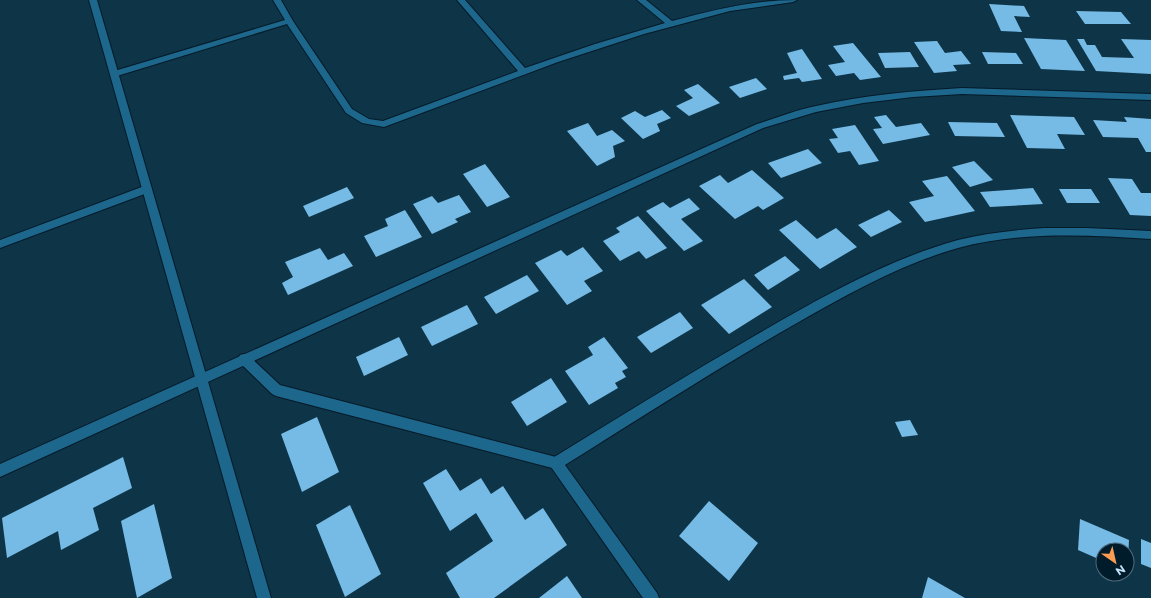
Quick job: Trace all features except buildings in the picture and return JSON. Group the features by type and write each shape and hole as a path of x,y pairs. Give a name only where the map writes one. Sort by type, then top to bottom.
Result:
{"street":[{"path":"93,0 264,598"},
{"path":"277,0 289,21 349,112 358,119 367,122 384,124 523,71 670,24 731,9 793,0"},
{"path":"461,0 523,71"},
{"path":"642,0 670,24"},
{"path":"114,74 289,21"},
{"path":"0,471 760,126 815,109 863,100 913,94 962,91 1151,97"},
{"path":"0,244 147,189"},
{"path":"556,463 776,329 863,281 929,252 981,239 1034,232 1151,235"},
{"path":"244,359 276,390 556,463 652,598"}]}
